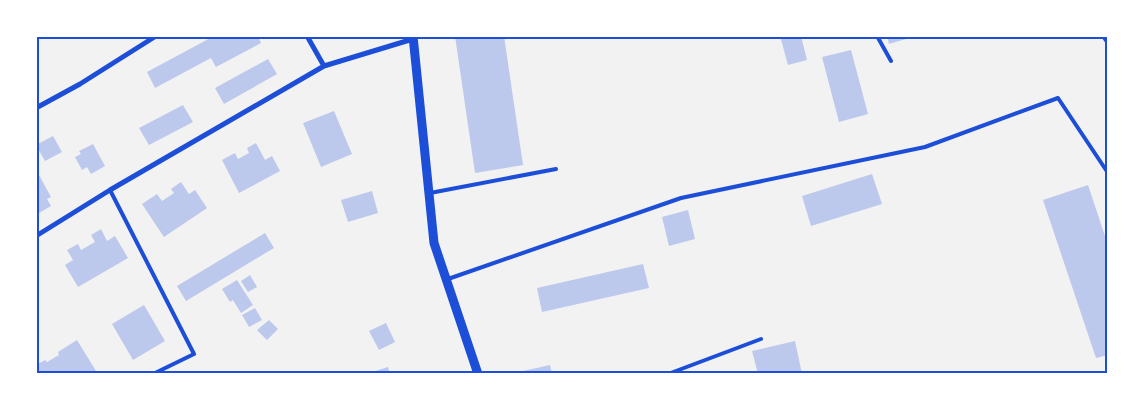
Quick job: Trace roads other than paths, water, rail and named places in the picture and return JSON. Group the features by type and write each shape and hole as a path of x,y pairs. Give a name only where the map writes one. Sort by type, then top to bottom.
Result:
{"street":[{"path":"36,108 80,84 156,36"},
{"path":"307,36 324,66"},
{"path":"36,236 110,190 324,66 413,37 434,243 478,374"}],"lane":[{"path":"877,36 892,61"},
{"path":"1103,36 1108,43"},
{"path":"445,280 680,198 925,147 1058,98 1108,173"},
{"path":"429,193 556,169"},
{"path":"110,190 194,354 153,374"},
{"path":"668,374 761,339"}]}
